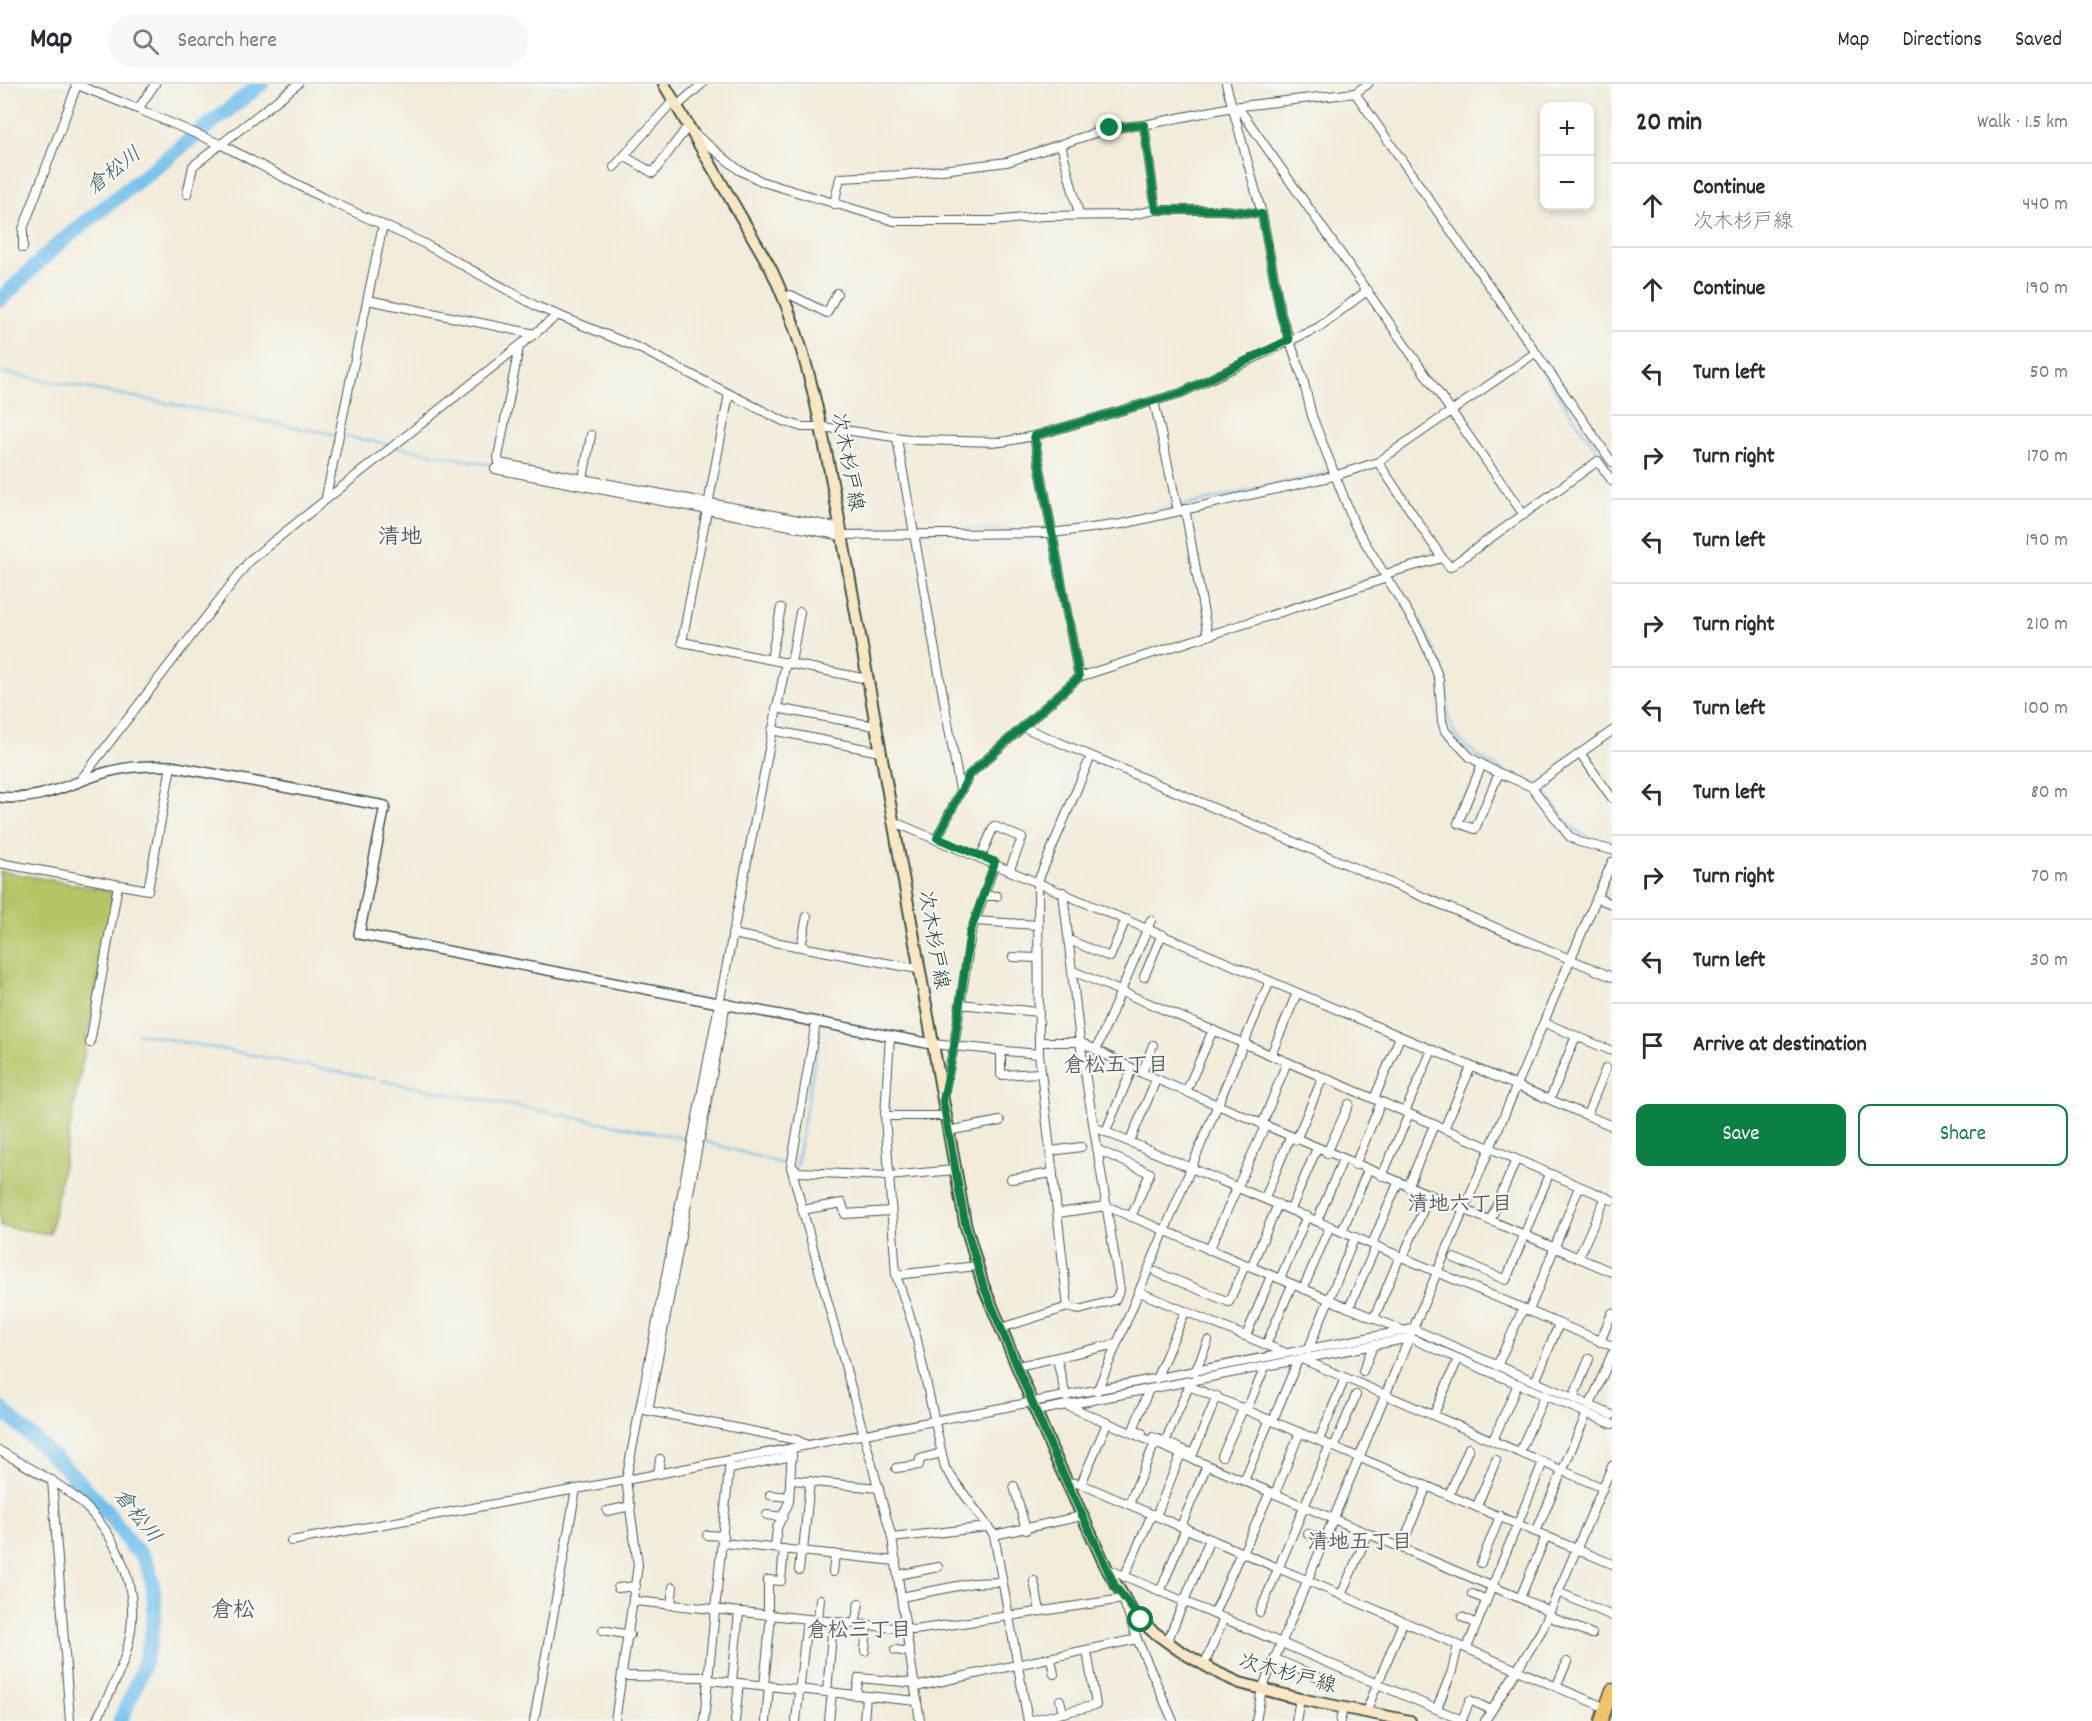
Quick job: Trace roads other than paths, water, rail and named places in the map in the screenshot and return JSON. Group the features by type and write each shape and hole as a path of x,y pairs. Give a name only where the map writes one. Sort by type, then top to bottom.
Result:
{"highway":[{"path":"1601,1721 1612,1690"}],"main road":[{"name":"次木杉戸線","path":"664,84 770,267 784,297 805,355 822,427 842,532 879,752 965,1223 977,1266 1001,1328 1066,1482 1123,1599 1141,1620 1167,1642 1220,1674 1262,1689 1410,1721"}],"street":[{"path":"138,109 155,84"},
{"path":"187,194 193,166 298,84"},
{"path":"614,168 675,103 702,84"},
{"path":"1226,84 1235,107 1262,214 1281,315 1312,417 1355,526 1420,632 1431,657 1439,679 1442,721 1445,731 1460,748 1482,764 1532,787 1569,836 1579,842 1612,850"},
{"path":"834,204 840,178 902,175 1007,162 1099,131 1144,125 1235,107 1355,93 1368,84"},
{"path":"23,248 23,229 76,85 222,145 558,315 641,349 790,425 822,427 897,439 1001,441 1034,436 1181,393 1319,327 1368,290"},
{"path":"1355,93 1612,462"},
{"path":"1235,107 1368,290 1524,515"},
{"path":"1144,125 1156,210"},
{"path":"624,156 653,173 689,128 739,170 787,191 894,221 994,221 1079,214 1130,214 1156,210 1222,210 1262,214"},
{"path":"1061,145 1079,214"},
{"path":"326,498 383,225"},
{"path":"784,297 791,295 827,313 837,293"},
{"path":"369,300 535,334"},
{"path":"78,784 250,560 558,315"},
{"path":"519,347 497,460 499,463 707,507"},
{"path":"495,470 842,532 1052,533 1122,524 1334,476 1378,462 1535,353"},
{"path":"729,394 682,642 867,679"},
{"path":"1155,401 1208,636"},
{"path":"583,479 591,435"},
{"path":"1034,436 1079,677"},
{"path":"897,439 960,790"},
{"path":"1378,462 1450,567 1598,461 1612,481"},
{"path":"331,476 348,480"},
{"path":"937,838 969,775 1079,677 1442,558"},
{"path":"771,659 781,608"},
{"path":"615,1721 636,1586 637,1545 626,1480 644,1410 699,1142 732,934 772,730 800,612"},
{"path":"777,708 875,726"},
{"path":"1023,727 1612,977"},
{"path":"772,730 879,752"},
{"path":"1532,787 1612,731"},
{"path":"1580,753 1612,798"},
{"path":"1068,1306 1039,1054 1038,881 1091,756"},
{"path":"0,798 27,798 50,794 129,767 146,764 171,766 385,806 359,934 932,1044 1039,1054"},
{"path":"1482,764 1458,823 1475,829 1499,773"},
{"path":"0,863 148,890 171,766"},
{"path":"892,821 981,856 1126,919 1149,924 1162,934 1297,993 1471,1067 1484,1067 1518,1085 1612,1126"},
{"path":"981,856 994,826 1022,838 1010,869"},
{"path":"943,1101 975,921 995,862"},
{"path":"1256,1721 1262,1689 1612,862"},
{"path":"90,1043 118,885"},
{"path":"1001,1328 1068,1306 1079,1310 1119,1297 1080,1042 1063,892"},
{"path":"984,896 997,896"},
{"path":"1597,898 1612,904"},
{"path":"801,947 807,916"},
{"path":"1069,940 1110,957 1126,919"},
{"path":"975,921 1037,925"},
{"path":"1096,1050 1149,924"},
{"path":"732,934 918,969"},
{"path":"1144,977 1162,934"},
{"path":"1013,957 1038,958"},
{"path":"1073,971 1609,1199 1578,1258"},
{"path":"1097,1391 1270,981"},
{"path":"1271,1054 1297,993"},
{"path":"644,1410 722,1003"},
{"path":"960,1004 1038,1012"},
{"path":"816,1022 791,1167 892,1538 920,1721"},
{"path":"1545,1023 1612,1051"},
{"path":"1186,1092 1213,1030"},
{"path":"890,1036 885,1116 896,1275 915,1331 945,1468 994,1535 1028,1721 1096,1705 1087,1651"},
{"path":"1550,1099 1576,1036"},
{"path":"1355,1165 1400,1037"},
{"path":"1039,1042 1080,1042 1156,1080 1612,1272"},
{"path":"1142,1073 1153,1045"},
{"path":"1382,1176 1432,1050"},
{"path":"1001,1052 1001,1075 1041,1073"},
{"path":"1209,1250 1264,1126 1287,1062"},
{"path":"1444,1129 1471,1067"},
{"path":"1587,1115 1606,1068"},
{"path":"1106,1131 1132,1069"},
{"path":"1265,1198 1323,1077"},
{"path":"1130,1141 1156,1080"},
{"path":"1327,1153 1348,1104"},
{"path":"885,1116 945,1116"},
{"path":"948,1131 1000,1121"},
{"path":"1408,1187 1434,1125"},
{"path":"1094,1127 1612,1347"},
{"path":"1051,1151 1081,1147"},
{"path":"1291,1209 1317,1148"},
{"path":"1098,1150 1150,1173 1131,1217"},
{"path":"1317,1221 1343,1159"},
{"path":"1490,1221 1516,1160"},
{"path":"791,1167 799,1172 888,1176 955,1170"},
{"path":"1342,1231 1368,1170"},
{"path":"1011,1179 1053,1173"},
{"path":"1454,1258 1506,1280 1549,1174"},
{"path":"1349,1308 1398,1183"},
{"path":"1497,1366 1526,1310 1579,1186"},
{"path":"1374,1318 1429,1196"},
{"path":"802,1210 842,1203 845,1214 890,1211"},
{"path":"1156,1272 1229,1302 1278,1204"},
{"path":"1058,1213 1106,1206 1403,1331"},
{"path":"1280,1280 1307,1216"},
{"path":"1303,1289 1330,1226"},
{"path":"1308,1350 1355,1237"},
{"path":"896,1275 977,1266"},
{"path":"1246,1336 1271,1276"},
{"path":"1266,1345 1292,1284"},
{"path":"1139,1292 1287,1354"},
{"path":"1156,1379 1185,1312"},
{"path":"1600,1341 1612,1313"},
{"path":"1534,1382 1559,1324"},
{"path":"1066,1401 1097,1391 1413,1329 1573,1398 1612,1424"},
{"path":"291,1541 658,1474 730,1464 792,1452 807,1445 934,1419 1035,1407 1189,1384 1300,1359 1410,1338 1545,1395 1612,1415"},
{"path":"1195,1372 1208,1341"},
{"path":"1018,1366 1116,1344"},
{"path":"1363,1371 1373,1346"},
{"path":"1536,1532 1612,1354"},
{"path":"1057,1359 1066,1401 1107,1423 1520,1598 1592,1634"},
{"path":"1300,1359 1434,1414 1603,1488"},
{"path":"1244,1481 1300,1359"},
{"path":"1434,1414 1458,1359"},
{"path":"1573,1398 1589,1359"},
{"path":"1222,1456 1265,1367"},
{"path":"1319,1440 1345,1378"},
{"path":"1189,1384 1612,1564"},
{"path":"1165,1442 1189,1384"},
{"path":"1493,1440 1518,1384"},
{"path":"1149,1389 1133,1430 1193,1454 1217,1396"},
{"path":"1260,1612 1304,1506 1356,1395"},
{"path":"1520,1451 1545,1395"},
{"path":"644,1410 797,1440 807,1445"},
{"path":"1081,1484 1107,1423"},
{"path":"1214,1614 1300,1432"},
{"path":"1129,1504 1155,1443"},
{"path":"1449,1495 1469,1448"},
{"path":"0,1451 52,1480 91,1512 107,1534 127,1570 132,1597 131,1635 121,1668 96,1721"},
{"path":"775,1548 777,1528 789,1497 792,1452"},
{"path":"896,1468 919,1465 921,1459 941,1453"},
{"path":"1124,1577 1181,1454"},
{"path":"658,1474 660,1459"},
{"path":"1477,1506 1496,1460"},
{"path":"1467,1648 1543,1462"},
{"path":"704,1721 730,1464"},
{"path":"1160,1592 1207,1466"},
{"path":"1485,1721 1549,1614 1612,1466"},
{"path":"52,1480 70,1721"},
{"path":"791,1480 879,1488"},
{"path":"799,1570 810,1481"},
{"path":"1066,1482 1081,1484 1184,1527 1606,1708"},
{"path":"1014,1486 1026,1530"},
{"path":"1401,1547 1427,1486"},
{"path":"534,1721 576,1489"},
{"path":"770,1495 789,1497"},
{"path":"607,1511 631,1506"},
{"path":"767,1515 783,1517"},
{"path":"994,1535 1026,1530 1082,1516"},
{"path":"1481,1563 1500,1516"},
{"path":"892,1538 987,1527"},
{"path":"707,1534 775,1548 896,1561"},
{"path":"1308,1534 1324,1540"},
{"path":"1341,1594 1368,1534"},
{"path":"1520,1598 1546,1536"},
{"path":"1167,1642 1210,1539"},
{"path":"766,1721 770,1615 768,1580 781,1581 784,1549"},
{"path":"832,1572 835,1554"},
{"path":"898,1575 938,1567"},
{"path":"1107,1569 1462,1720 1470,1700 1491,1710"},
{"path":"1034,1581 1040,1611"},
{"path":"902,1598 973,1583 1002,1582"},
{"path":"618,1588 636,1586"},
{"path":"671,1605 673,1587"},
{"path":"1558,1592 1612,1616"},
{"path":"1472,1594 1487,1600"},
{"path":"818,1620 820,1599"},
{"path":"635,1601 906,1629 1008,1617 1123,1599 1137,1639 1173,1721"},
{"path":"855,1624 858,1603"},
{"path":"735,1721 739,1612"},
{"path":"1462,1617 1478,1624"},
{"path":"1203,1665 1224,1618"},
{"path":"796,1721 807,1619"},
{"path":"829,1721 833,1622"},
{"path":"1366,1712 1403,1622"},
{"path":"865,1651 867,1625"},
{"path":"603,1630 630,1635"},
{"path":"856,1695 859,1678 915,1685 1052,1659 1137,1639"},
{"path":"1437,1708 1452,1671 1458,1645"},
{"path":"895,1650 910,1652"},
{"path":"1052,1659 1054,1674"},
{"path":"1275,1659 1318,1677"},
{"path":"1556,1687 1567,1662"},
{"path":"623,1676 709,1678 917,1701"},
{"path":"864,1721 866,1696"},
{"path":"1296,1721 1300,1699"},
{"path":"1060,1700 1063,1713"},
{"path":"1340,1721 1343,1708"}],"waterway":[{"name":"倉松川","path":"0,300 58,244 261,84"},
{"path":"1534,360 1612,472"},
{"path":"0,372 391,445"},
{"path":"397,447 497,466"},
{"path":"1054,529 1122,520 1331,472"},
{"path":"1353,511 1362,530"},
{"path":"844,530 911,530"},
{"path":"916,530 1016,530"},
{"path":"1381,561 1388,571"},
{"path":"1391,576 1420,621 1442,669 1452,729 1472,751 1506,772"},
{"path":"1516,776 1533,783"},
{"path":"1538,786 1543,788 1564,818 1579,832 1599,842 1612,845"},
{"path":"796,1167 820,1029"},
{"path":"137,1033 375,1079"},
{"path":"382,1081 710,1143 790,1166"},
{"name":"倉松川","path":"0,1408 86,1488 144,1559 151,1578 154,1620 144,1663 120,1721"}],"district":[{"name":"清地","path":"400,538"},
{"name":"倉松五丁目","path":"1116,1067"},
{"name":"清地六丁目","path":"1460,1206"},
{"name":"清地五丁目","path":"1360,1544"},
{"name":"倉松","path":"233,1611"},
{"name":"倉松三丁目","path":"859,1632"}]}
